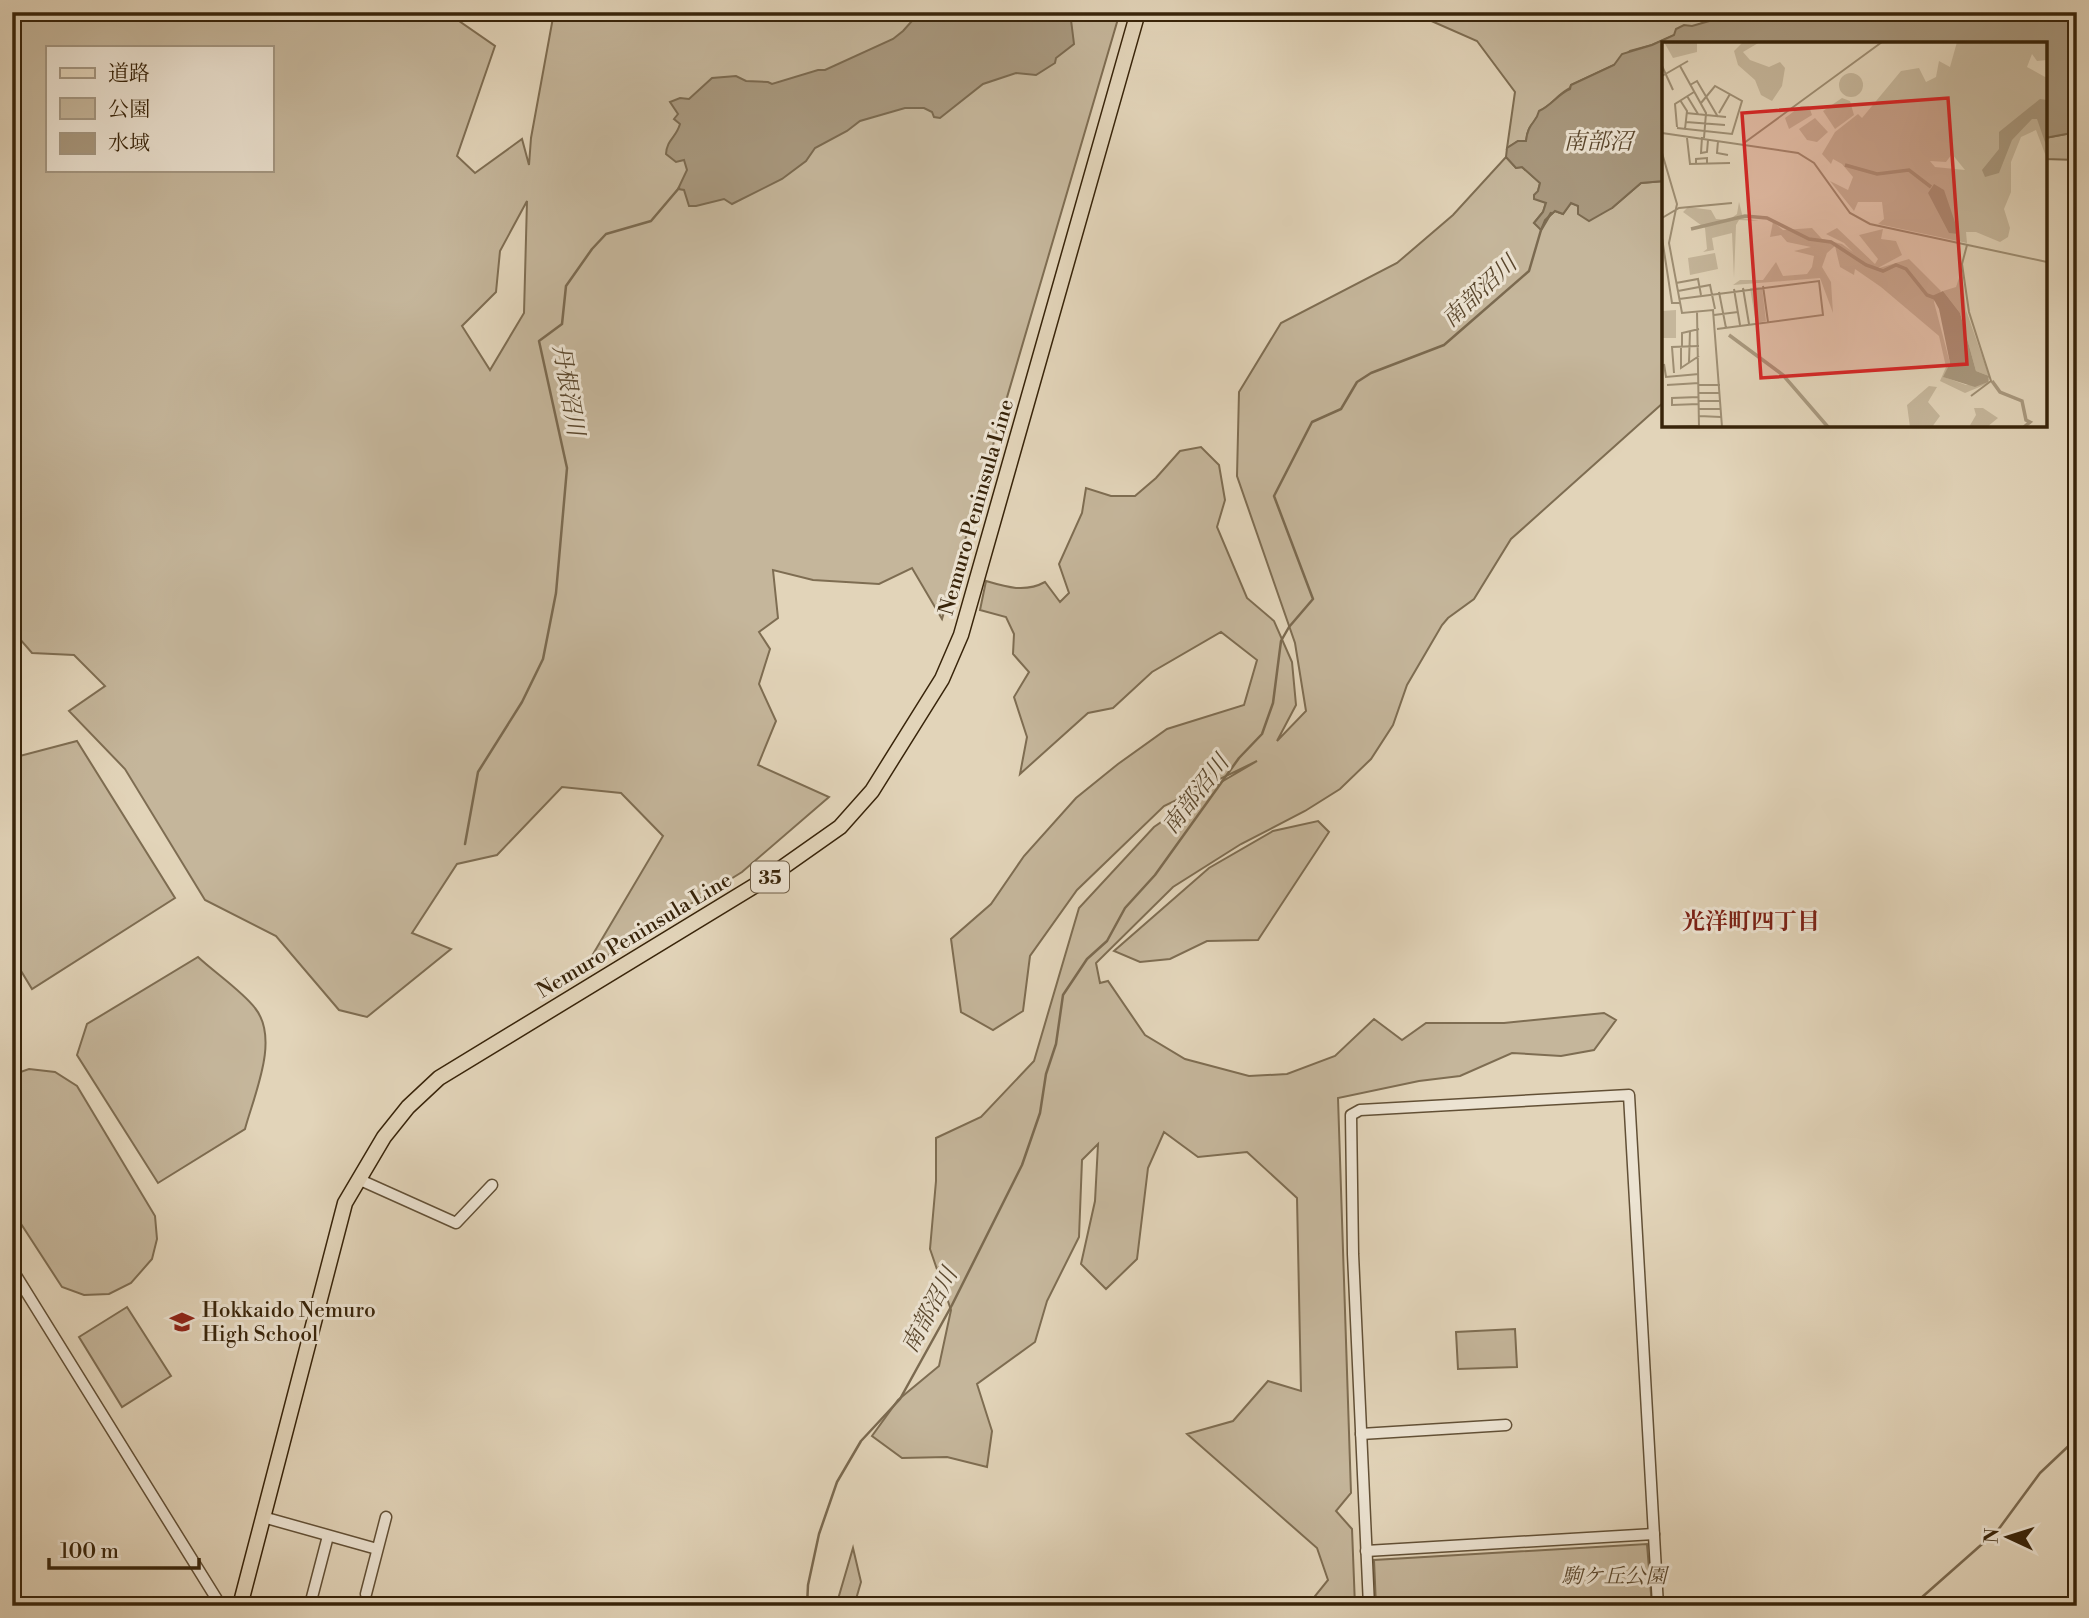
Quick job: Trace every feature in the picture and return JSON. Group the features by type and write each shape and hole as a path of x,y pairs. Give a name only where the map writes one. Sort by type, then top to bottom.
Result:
{"main road":[{"name":"Nemuro Peninsula Line","path":"240,1606 345,1203 384,1137 431,1083 769,877 840,827 872,792 942,679 961,635 1138,12"}],"street":[{"path":"1369,1606 1353,1254 1351,1115 1360,1110 1427,1105 1629,1095 1658,1606"},
{"path":"358,1179 456,1223 492,1185"},
{"path":"12,1269 221,1606"},
{"path":"1362,1434 1506,1425"},
{"path":"263,1517 377,1549"},
{"path":"366,1594 386,1517"},
{"path":"1366,1551 1654,1534"},
{"path":"311,1601 328,1536"}],"green space":[{"path":"12,12 446,12 495,46 457,156 475,173 522,139 529,165 531,138 554,12 1120,12 942,619 912,568 879,584 813,580 773,570 778,618 759,632 770,649 759,684 776,721 758,765 829,797 742,872 583,971 663,836 621,793 562,787 497,855 457,864 412,933 451,949 367,1017 339,1010 276,936 205,900 125,769 69,711 105,686 74,655 32,653 12,630","holes":["527,201 524,313 490,370 462,326 496,292 500,251"]},
{"path":"1411,12 1741,12 1714,18 1652,45 1630,51 1614,65 1571,85 1540,111 1528,130 1526,141 1518,141 1507,148 1515,92 1477,41"},
{"path":"2077,132 2077,160 2047,159 2047,138"},
{"path":"1506,157 1516,168 1522,167 1540,183 1538,191 1546,202 1543,212 1534,223 1541,229 1545,220 1555,211 1563,214 1571,203 1591,209 1612,208 1641,183 1662,181 1662,404 1511,539 1474,599 1442,625 1407,685 1393,725 1371,759 1340,789 1305,811 1241,844 1173,887 1096,963 1100,983 1108,981 1145,1035 1185,1059 1249,1076 1287,1074 1335,1056 1374,1019 1402,1040 1426,1023 1504,1023 1604,1013 1616,1020 1594,1050 1561,1056 1512,1053 1460,1076 1419,1081 1338,1098 1351,1493 1336,1511 1352,1529 1355,1606 1315,1606 1315,1596 1328,1580 1317,1548 1187,1434 1233,1421 1268,1381 1301,1391 1297,1198 1247,1152 1198,1157 1164,1132 1148,1168 1137,1259 1106,1289 1081,1264 1095,1201 1098,1144 1082,1160 1079,1237 1047,1301 1035,1342 977,1384 992,1431 987,1467 947,1457 902,1458 872,1436 898,1400 939,1366 951,1310 930,1249 936,1181 936,1138 981,1117 1034,1061 1079,908 1154,827 1206,791 1257,761 1164,806 1077,890 1030,956 1023,1011 993,1030 961,1012 951,939 991,904 1024,856 1076,798 1118,764 1167,729 1244,705 1257,660 1221,632 1152,672 1113,708 1088,713 1020,774 1027,737 1014,697 1029,672 1013,654 1014,634 1006,617 980,610 986,581 1023,588 1045,582 1060,602 1069,593 1059,564 1082,513 1086,488 1111,496 1135,496 1156,478 1180,451 1201,447 1219,465 1225,500 1217,527 1247,598 1274,621 1292,662 1296,705 1277,741 1306,711 1295,643 1237,476 1239,392 1281,323 1397,263 1453,215"},
{"path":"77,741 175,898 32,989 12,956 12,758"},
{"path":"1318,821 1329,832 1258,940 1207,941 1170,959 1140,962 1114,951 1209,868 1273,831"},
{"path":"198,957 255,1008 265,1035 263,1067 245,1129 158,1183 77,1055 87,1024"},
{"path":"29,1069 55,1072 77,1086 155,1216 157,1239 152,1259 131,1283 109,1294 84,1295 62,1287 12,1210 12,1075"},
{"path":"127,1307 171,1376 122,1407 79,1337"},
{"path":"1515,1329 1517,1367 1458,1369 1456,1332"},
{"name":"駒ケ丘公園","path":"1647,1544 1652,1606 1376,1606 1374,1560"},
{"path":"853,1548 861,1582 854,1606 836,1606"}],"water":[{"path":"920,12 1070,12 1074,44 1056,58 1055,63 1036,75 1016,73 983,84 940,118 934,117 932,112 924,108 905,108 860,121 815,148 806,161 782,179 732,204 724,199 689,206 684,190 678,189 687,170 684,160 676,162 666,154 680,124 674,119 678,114 670,102 680,98 689,99 712,78 736,76 746,81 772,84 825,70 893,39"},
{"name":"南部沼","path":"1741,12 2077,12 2077,132 2047,138 2047,42 1662,42 1662,181 1641,183 1612,208 1589,221 1578,214 1578,206 1571,203 1563,214 1555,211 1545,220 1541,230 1534,223 1546,203 1534,199 1540,183 1522,167 1516,168 1506,157 1507,148 1518,141 1526,141 1528,130 1539,111 1570,89 1571,85 1614,65 1622,54 1674,35 1676,29 1684,25 1692,26"}],"waterway":[{"name":"丹根沼川","path":"465,844 478,772 522,702 543,659 556,593 567,468 539,341 562,324 566,286 592,249 606,234 651,221 679,188"},
{"name":"南部沼川","path":"807,1606 808,1585 819,1534 837,1482 861,1441 900,1399 952,1305 1022,1165 1040,1113 1046,1074 1056,1044 1063,995 1087,959 1107,941 1125,908 1155,875 1239,758 1262,734 1273,703 1281,641 1289,627 1313,599 1274,496 1312,422 1341,409 1357,382 1371,373 1444,345 1529,271 1541,230 1551,213"},
{"path":"1912,1606 1998,1530 2040,1473 2077,1438"}],"place":[{"name":"Hokkaido Nemuro High School","path":"182,1322"}],"district":[{"name":"光洋町四丁目","path":"1751,921"}]}
